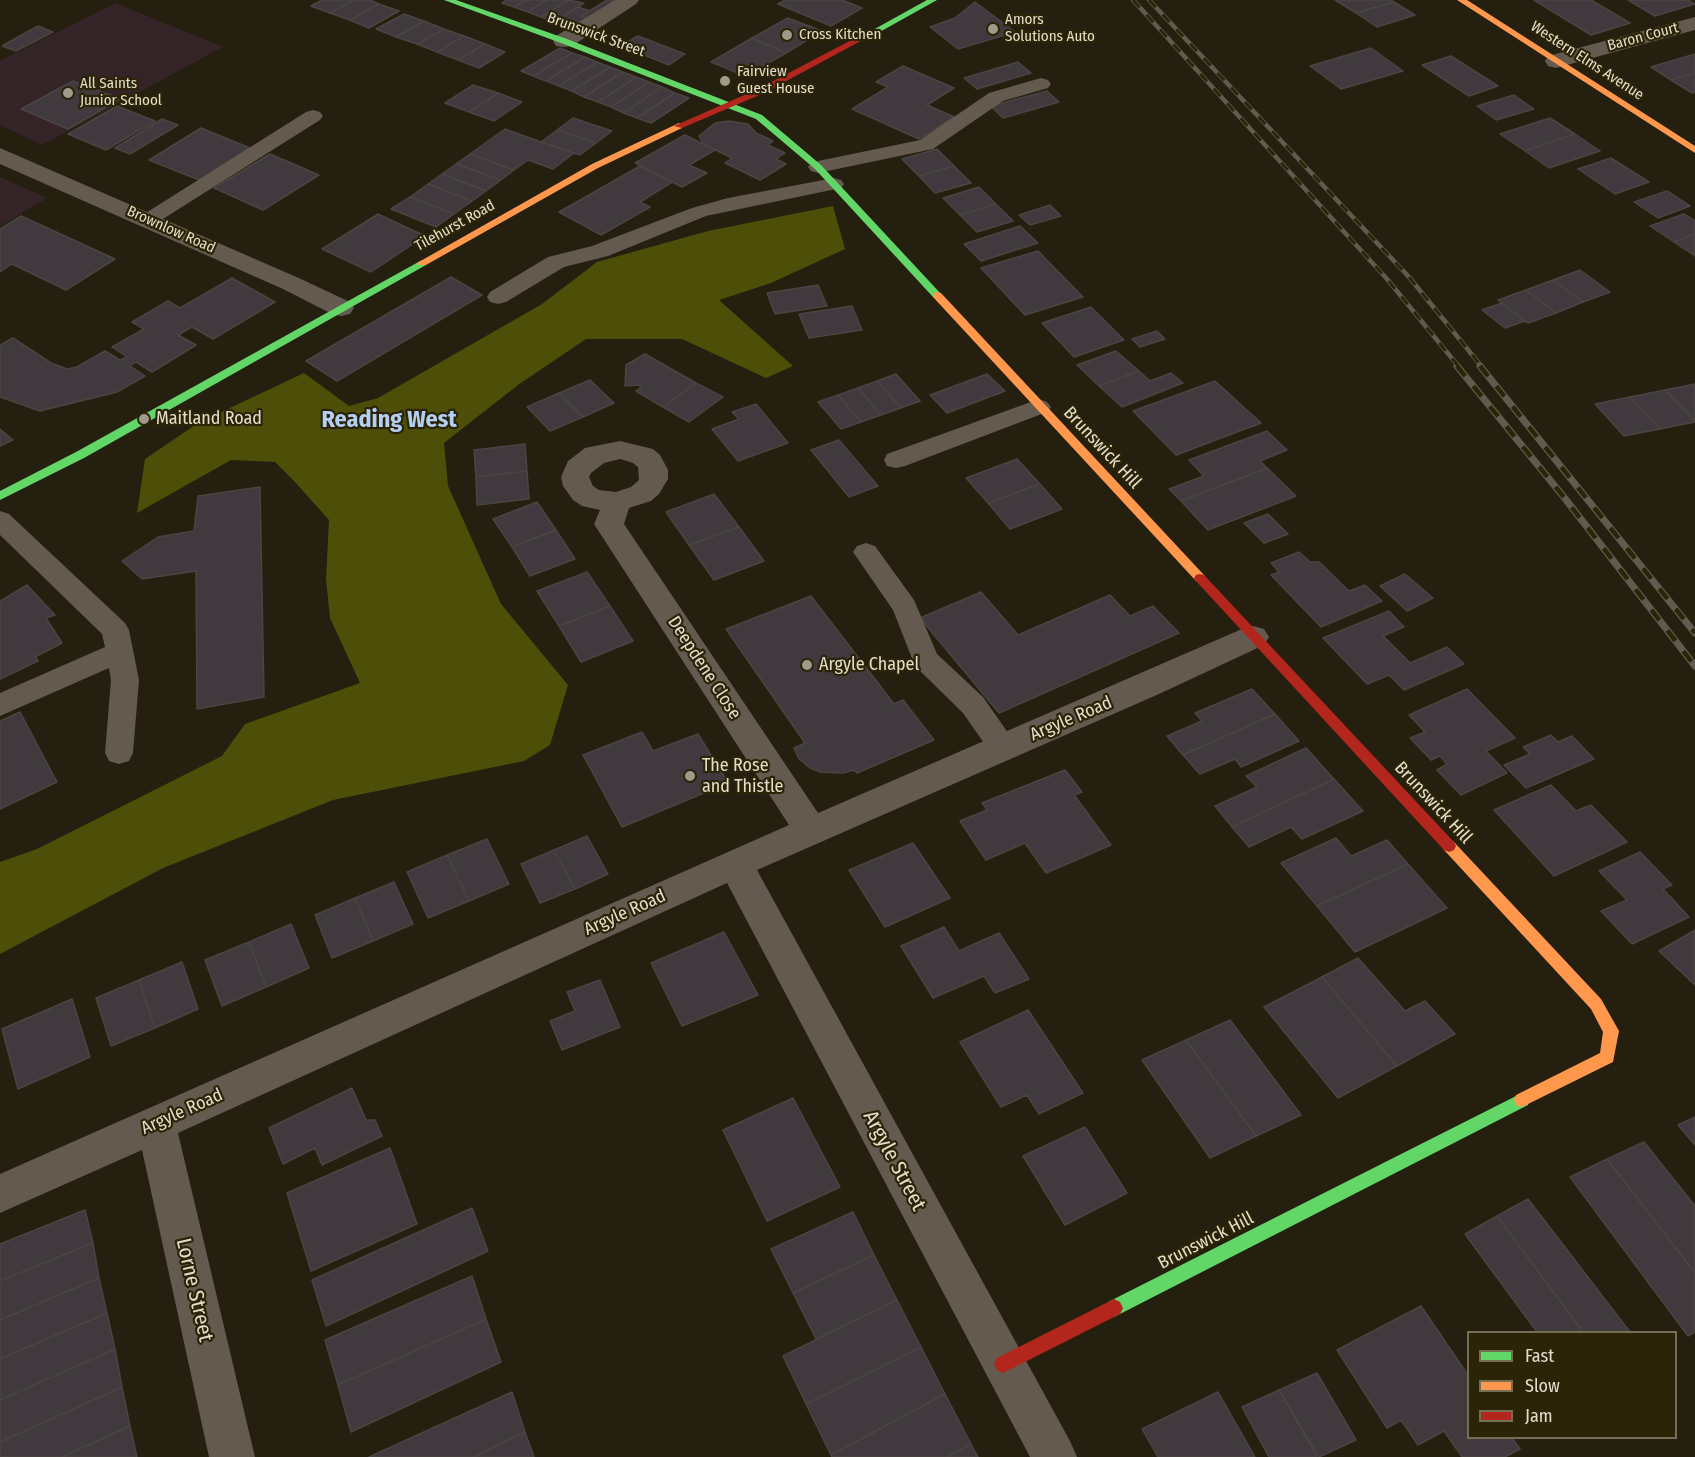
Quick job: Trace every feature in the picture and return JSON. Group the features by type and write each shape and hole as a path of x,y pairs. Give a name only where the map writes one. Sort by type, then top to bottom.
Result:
{"street":[{"name":"Brunswick Street","path":"448,0 564,41 731,105"},
{"path":"564,41 629,0"},
{"name":"Tilehurst Road","path":"0,496 80,455 595,166 660,134 761,91 933,0"},
{"name":"Western Elms Avenue","path":"1461,0 1695,150"},
{"name":"Baron Court","path":"1556,61 1695,23"},
{"name":"Brunswick Hill","path":"731,105 759,117 818,167 1252,637 1596,1004 1611,1031 1607,1057 1004,1364"},
{"name":"Brownlow Road","path":"0,154 341,308"},
{"name":"Deepdene Close","path":"617,502 609,524 812,831"},
{"name":"Argyle Road","path":"0,1194 735,864 1252,637"},
{"name":"Argyle Street","path":"735,864 1054,1457"},
{"name":"Lorne Street","path":"156,1123 232,1457"}],"lane":[{"path":"818,167 926,145 996,97 1041,84"},
{"path":"148,220 313,116"},
{"path":"498,297 556,262 609,248 699,212 834,184"},
{"path":"896,460 1040,407"},
{"path":"0,520 115,630 125,680 119,753"},
{"path":"866,552 905,607 925,659 973,705 1003,748"},
{"path":"0,705 119,652"}],"shaded area":[{"name":"All Saints Junior School","path":"116,3 223,47 42,145 0,125 0,61"},
{"path":"0,177 47,198 0,226"},
{"path":"833,206 845,249 771,283 719,300 793,366 766,378 682,339 586,339 518,385 444,443 448,486 501,604 568,685 550,745 524,761 333,800 163,868 0,954 0,862 37,849 222,756 245,724 360,683 330,618 326,579 329,520 294,481 275,462 231,460 137,513 145,459 198,423 304,373 349,406 378,398 542,304 597,262 708,231"}],"building":[{"path":"322,0 354,0 330,13 311,6"},
{"path":"354,0 370,0 379,4 350,20 330,13"},
{"path":"506,0 527,0 514,7 502,3"},
{"path":"527,0 547,0 528,12 514,7"},
{"path":"547,0 568,0 541,17 528,12"},
{"path":"568,0 584,3 554,22 541,17"},
{"path":"607,0 615,0 590,19 581,16"},
{"path":"785,0 842,0 862,8 831,26 778,4"},
{"path":"1335,0 1391,0 1394,2 1356,13"},
{"path":"1534,0 1591,0 1630,23 1591,35"},
{"path":"1628,0 1688,0 1695,4 1655,16"},
{"path":"975,2 1015,32 958,49 930,27 955,18"},
{"path":"1394,2 1415,15 1377,27 1356,13"},
{"path":"379,4 399,11 369,28 350,20"},
{"path":"578,7 590,11 581,16 590,19 575,29 554,22"},
{"path":"404,14 424,21 396,37 376,29"},
{"name":"Cross Kitchen","path":"788,18 822,31 786,53 752,38"},
{"path":"424,21 444,29 417,44 396,37"},
{"path":"38,26 53,32 16,51 2,46"},
{"path":"444,29 464,36 437,52 417,44"},
{"path":"464,36 485,44 458,60 437,52"},
{"path":"638,36 685,54 669,65 621,46"},
{"path":"752,38 786,53 745,76 711,62"},
{"path":"485,44 505,52 479,68 458,60"},
{"path":"560,48 572,53 533,76 521,71"},
{"path":"1371,48 1403,71 1341,89 1310,66"},
{"path":"572,53 585,57 546,81 533,76"},
{"path":"1695,54 1695,73 1671,80 1651,67"},
{"path":"1451,56 1498,86 1469,96 1422,65"},
{"path":"585,57 597,62 559,86 546,81"},
{"path":"597,62 610,67 572,91 559,86"},
{"path":"1018,62 1031,73 977,89 964,78"},
{"path":"903,66 954,88 927,105 954,117 919,139 852,109 888,87 876,82"},
{"path":"610,67 623,72 584,97 572,91"},
{"path":"623,72 636,77 598,102 584,97"},
{"path":"1695,73 1695,92 1692,93 1671,80"},
{"path":"636,77 649,82 611,107 598,102"},
{"path":"73,81 120,99 68,129 21,109"},
{"path":"649,82 662,87 624,113 611,107"},
{"path":"473,85 498,93 469,112 445,103"},
{"path":"662,87 675,93 637,118 624,113"},
{"path":"1047,91 1059,102 1003,118 991,106"},
{"path":"498,93 522,102 494,121 469,112"},
{"path":"675,93 689,98 651,123 637,118"},
{"path":"1514,95 1534,109 1496,120 1477,106"},
{"path":"117,106 155,121 106,150 68,134"},
{"path":"573,118 612,131 596,143 557,130"},
{"path":"1550,118 1575,134 1525,151 1500,134"},
{"path":"162,119 178,125 130,154 115,148"},
{"path":"729,121 748,124 756,133 773,141 768,145 785,153 776,159 786,164 760,180 725,163 732,158 703,144 699,136 715,123"},
{"path":"201,128 250,148 199,180 149,160"},
{"path":"505,129 574,153 553,169 528,160 514,170 470,154"},
{"path":"557,130 596,143 580,155 541,142"},
{"path":"1575,134 1600,151 1549,168 1525,151"},
{"path":"685,135 715,150 689,165 707,173 682,187 635,163"},
{"path":"937,149 954,166 919,176 902,159"},
{"path":"270,154 319,175 263,210 214,188"},
{"path":"470,154 514,170 501,180 456,164"},
{"path":"1611,158 1649,182 1615,194 1578,169"},
{"path":"456,164 501,180 486,191 442,174"},
{"path":"640,166 672,182 640,202 650,207 601,235 559,212"},
{"path":"954,166 971,183 935,193 919,176"},
{"path":"442,174 486,191 472,201 428,184"},
{"path":"428,184 472,201 454,214 410,197"},
{"path":"979,187 996,204 960,215 943,198"},
{"path":"1667,191 1690,206 1658,218 1634,202"},
{"path":"410,197 454,214 436,227 391,209"},
{"path":"996,204 1013,221 977,232 960,215"},
{"path":"1050,205 1061,216 1030,225 1019,215"},
{"path":"378,214 425,236 371,272 322,249"},
{"path":"1684,214 1695,221 1695,234 1674,242 1650,226"},
{"path":"21,216 115,259 66,290 12,264 0,272 0,229"},
{"path":"1020,226 1038,243 981,261 964,244"},
{"path":"1695,234 1695,256 1674,242"},
{"path":"1038,251 1083,297 1025,315 981,268"},
{"path":"1580,270 1610,292 1583,302 1553,280"},
{"path":"451,277 482,295 337,381 306,361"},
{"path":"232,278 275,302 213,339 192,327 178,335 196,345 152,372 136,362 130,366 145,376 117,392 40,411 0,397 0,345 13,338 51,363 67,369 77,367 105,351 120,360 127,357 112,347 144,329 132,322 168,301 180,308"},
{"path":"1553,280 1583,302 1556,313 1526,290"},
{"path":"818,285 827,306 775,314 767,293"},
{"path":"1526,290 1556,313 1528,323 1498,300"},
{"path":"1502,303 1525,321 1505,328 1482,310"},
{"path":"852,306 862,330 809,338 799,314"},
{"path":"1091,307 1124,340 1074,357 1042,323"},
{"path":"1157,331 1165,339 1140,347 1132,339"},
{"path":"1116,351 1139,371 1099,386 1077,365"},
{"path":"645,354 696,383 663,407 636,391 642,387 625,386 626,365"},
{"path":"1139,371 1150,381 1171,373 1183,383 1122,407 1099,386"},
{"path":"896,374 920,401 901,408 877,381"},
{"path":"987,374 1005,391 947,413 930,395"},
{"path":"590,380 614,403 583,417 559,393"},
{"path":"877,381 901,408 881,415 858,388"},
{"path":"1215,381 1261,423 1176,455 1133,411"},
{"path":"696,383 723,397 689,422 663,407"},
{"path":"1695,384 1695,421 1665,390"},
{"path":"858,388 881,415 861,422 838,395"},
{"path":"1665,390 1695,422 1660,429 1630,397"},
{"path":"559,393 583,417 550,431 527,407"},
{"path":"838,395 861,422 841,429 818,402"},
{"path":"1630,397 1660,429 1624,436 1595,404"},
{"path":"756,404 788,443 738,461 712,429 739,419 732,412"},
{"path":"0,429 13,440 0,446"},
{"path":"1267,431 1287,450 1260,461 1267,468 1181,501 1169,489 1204,476 1189,460"},
{"path":"839,440 878,486 849,497 811,450"},
{"path":"525,444 527,471 476,477 474,450"},
{"path":"1017,459 1040,484 988,503 966,478"},
{"path":"1267,468 1296,496 1208,530 1181,501"},
{"path":"527,471 529,499 477,505 476,477"},
{"path":"1040,484 1062,509 1010,529 988,503"},
{"path":"260,487 264,697 197,709 196,571 142,579 122,561 158,537 194,531 198,496"},
{"path":"714,494 739,527 689,545 666,512"},
{"path":"537,502 556,530 512,547 493,519"},
{"path":"1268,514 1288,534 1264,543 1244,523"},
{"path":"739,527 764,561 714,580 689,545"},
{"path":"556,530 575,559 530,576 512,547"},
{"path":"1299,552 1310,562 1319,562 1349,591 1365,585 1382,601 1321,627 1271,575 1279,572 1271,563"},
{"path":"587,572 610,606 559,626 537,591"},
{"path":"1405,574 1433,598 1407,611 1380,586"},
{"path":"27,585 55,615 46,618 62,643 35,657 38,661 0,679 0,601"},
{"path":"981,592 1018,635 1110,595 1130,616 1153,606 1179,633 999,713 920,618"},
{"name":"Argyle Chapel","path":"811,596 894,704 903,700 934,740 857,773 854,770 843,773 820,772 810,768 799,759 794,748 805,743 726,629"},
{"path":"610,606 633,641 581,662 559,626"},
{"path":"1389,611 1404,627 1383,636 1410,663 1447,647 1464,664 1404,690 1389,675 1367,684 1323,638"},
{"path":"1252,689 1275,714 1183,755 1167,736 1202,721 1195,713"},
{"path":"1467,689 1515,738 1486,751 1507,773 1461,795 1437,770 1447,764 1440,756 1431,760 1410,738 1425,732 1409,715"},
{"path":"20,712 57,782 0,809 0,721"},
{"path":"1275,714 1299,741 1241,767 1235,759 1200,774 1183,755"},
{"path":"642,732 653,751 698,734 728,783 622,827 583,755"},
{"path":"1551,735 1558,742 1572,736 1594,759 1526,788 1504,765 1530,754 1523,747"},
{"path":"1306,748 1334,779 1232,827 1215,806 1257,787 1246,776"},
{"path":"1065,770 1082,792 1074,795 1111,845 1046,873 1025,843 986,860 960,821 987,810 982,803"},
{"path":"1334,779 1363,811 1302,839 1291,827 1249,847 1232,827"},
{"path":"1551,785 1576,811 1591,805 1627,842 1554,876 1494,810"},
{"path":"587,836 608,874 575,889 554,850"},
{"path":"1336,838 1351,856 1387,840 1408,864 1317,906 1281,863"},
{"path":"487,839 509,884 469,901 447,855"},
{"path":"913,843 950,898 885,927 849,870"},
{"path":"554,850 575,889 540,903 521,864"},
{"path":"1640,852 1672,885 1663,889 1689,917 1632,944 1601,911 1627,900 1599,871"},
{"path":"447,855 469,901 428,918 407,872"},
{"path":"1408,864 1447,908 1355,952 1317,906"},
{"path":"394,882 413,924 373,941 355,898"},
{"path":"355,898 373,941 332,958 315,915"},
{"path":"291,924 309,968 266,987 249,942"},
{"path":"944,927 959,951 999,933 1029,979 995,993 984,976 933,998 901,946"},
{"path":"1695,930 1695,985 1659,951"},
{"path":"724,932 758,995 682,1026 651,963"},
{"path":"249,942 266,987 222,1006 205,960"},
{"path":"1358,958 1405,1011 1425,1001 1455,1034 1397,1066 1322,977"},
{"path":"182,962 198,1009 155,1028 139,980"},
{"path":"1322,977 1397,1066 1338,1098 1264,1007"},
{"path":"139,980 155,1028 111,1046 96,998"},
{"path":"600,980 620,1027 562,1050 550,1021 575,1011 567,992"},
{"path":"72,999 90,1057 18,1089 2,1029"},
{"path":"1028,1010 1083,1093 1039,1114 1027,1095 1001,1107 960,1042"},
{"path":"1230,1020 1301,1115 1256,1136 1186,1040"},
{"path":"1186,1040 1256,1136 1210,1158 1142,1060"},
{"path":"352,1088 366,1120 375,1120 382,1136 322,1165 315,1148 283,1164 269,1128"},
{"path":"793,1098 840,1187 767,1221 723,1130"},
{"path":"1695,1117 1695,1145 1678,1125"},
{"path":"1085,1127 1127,1193 1065,1225 1023,1156"},
{"path":"1644,1142 1695,1206 1695,1273 1607,1159"},
{"path":"390,1148 417,1224 311,1271 287,1193"},
{"path":"1607,1159 1695,1273 1695,1332 1688,1336 1570,1177"},
{"path":"1528,1199 1629,1331 1582,1331 1497,1216"},
{"path":"472,1208 488,1251 326,1326 312,1280"},
{"path":"85,1210 93,1243 0,1281 0,1244"},
{"path":"853,1212 874,1255 793,1293 771,1249"},
{"path":"1497,1216 1582,1331 1536,1331 1465,1234"},
{"path":"93,1243 99,1278 0,1320 0,1281"},
{"path":"874,1255 897,1300 816,1339 793,1293"},
{"path":"472,1276 486,1319 338,1385 325,1340"},
{"path":"99,1278 107,1313 0,1359 0,1320"},
{"path":"897,1300 921,1347 806,1404 783,1356"},
{"path":"1421,1306 1467,1374 1467,1439 1513,1439 1520,1449 1505,1457 1462,1457 1444,1431 1418,1445 1401,1420 1387,1428 1337,1350"},
{"path":"107,1313 115,1349 0,1400 0,1359"},
{"path":"486,1319 501,1362 351,1432 338,1385"},
{"path":"921,1347 945,1394 831,1455 806,1404"},
{"path":"115,1349 122,1387 0,1442 0,1400"},
{"path":"1317,1373 1356,1440 1319,1457 1279,1390"},
{"path":"122,1387 130,1426 62,1457 0,1457 0,1442"},
{"path":"1279,1390 1317,1457 1269,1457 1242,1407"},
{"path":"512,1392 525,1432 473,1457 369,1457"},
{"path":"1218,1392 1255,1457 1158,1457 1142,1429"},
{"path":"945,1394 971,1444 948,1457 832,1457 831,1455"},
{"path":"130,1426 137,1457 62,1457"},
{"path":"525,1432 534,1457 473,1457"},
{"path":"971,1444 978,1457 948,1457"}],"railway":[{"path":"1133,0 1387,279 1459,367"},
{"path":"1149,0 1409,277 1482,367"},
{"path":"1457,366 1563,496 1695,666"},
{"path":"1480,366 1695,633"}],"traffic: fast":[{"path":"448,0 564,41 759,117 818,167 937,295"},
{"path":"866,36 933,0"},
{"path":"0,496 80,455 422,263"},
{"path":"1114,1308 1522,1100"}],"traffic: slow":[{"path":"1461,0 1695,150"},
{"path":"422,263 595,166 679,126"},
{"path":"937,295 1200,578"},
{"path":"1449,846 1596,1004 1611,1031 1607,1057 1522,1100"}],"traffic: jam":[{"path":"679,126 761,91 866,36"},
{"path":"1200,578 1449,846"},
{"path":"1003,1364 1114,1308"}],"place":[{"name":"Amors Solutions Auto","path":"993,29"},
{"name":"Cross Kitchen","path":"787,35"},
{"name":"Fairview Guest House","path":"725,81"},
{"name":"All Saints Junior School","path":"68,93"},
{"name":"Maitland Road","path":"144,419"},
{"name":"Argyle Chapel","path":"807,665"},
{"name":"The Rose and Thistle","path":"690,776"}],"district":[{"name":"Reading West","path":"389,420"}]}
